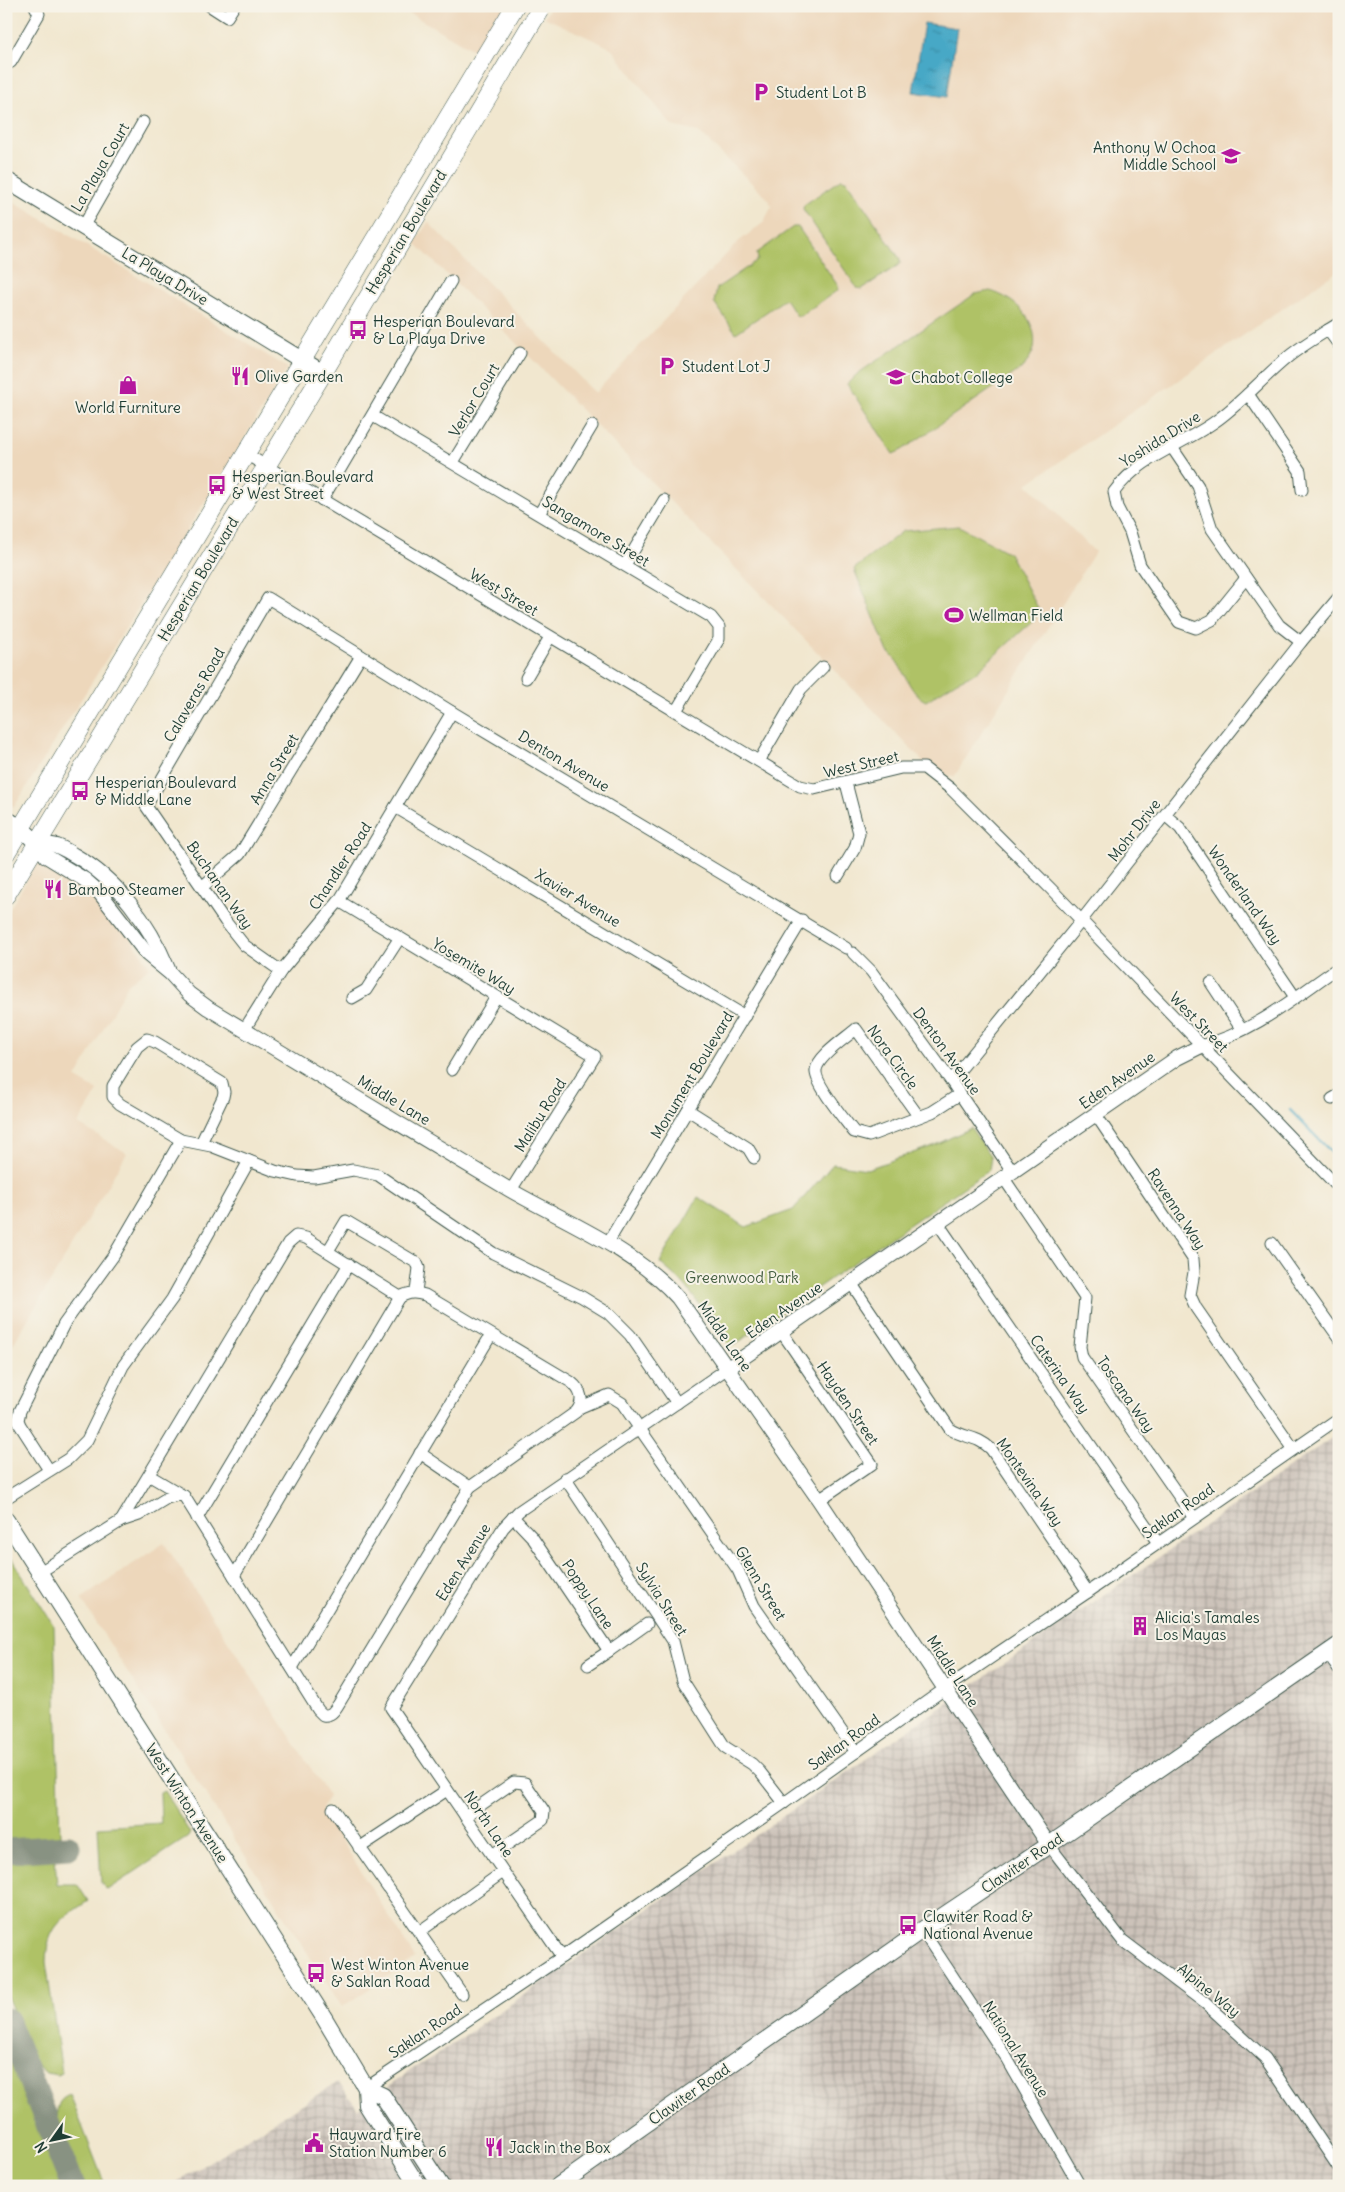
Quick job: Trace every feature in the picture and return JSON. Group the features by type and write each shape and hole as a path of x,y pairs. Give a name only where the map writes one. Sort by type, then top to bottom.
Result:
{"main road":[{"name":"Hesperian Boulevard","path":"6,853 14,823 246,454 515,6"},
{"name":"Hesperian Boulevard","path":"6,895 323,373 542,6"},
{"name":"La Playa Drive","path":"6,180 323,373"},
{"path":"14,823 38,844"},
{"name":"West Winton Avenue","path":"6,1520 257,1911 366,2088 367,2105 418,2186"},
{"name":"Clawiter Road","path":"558,2186 922,1930 1050,1845 1333,1649"},
{"name":"West Winton Avenue","path":"366,2088 383,2096 441,2186"}],"street":[{"path":"6,65 11,62 39,14 35,6"},
{"path":"210,6 227,17 234,6"},
{"name":"La Playa Court","path":"83,227 143,122"},
{"path":"322,500 373,416 450,281"},
{"name":"Yoshida Drive","path":"1246,578 1212,620 1196,628 1179,622 1140,565 1130,532 1117,508 1114,492 1125,477 1171,446 1213,423 1288,357 1339,322"},
{"path":"1328,330 1339,345"},
{"name":"Verlor Court","path":"453,462 520,353"},
{"path":"1248,394 1300,471 1302,490"},
{"name":"Sangamore Street","path":"373,416 710,617 720,627 719,639 676,711"},
{"path":"539,514 592,426"},
{"path":"1171,446 1198,486 1212,529 1279,625 1301,642"},
{"name":"West Street","path":"246,454 800,786 814,789 846,783 901,768 924,768 951,789 1339,1188"},
{"path":"625,566 664,500"},
{"name":"Mohr Drive","path":"951,1081 1081,921 1301,642 1339,597"},
{"name":"Denton Avenue","path":"268,598 452,712 802,920 849,950 871,970 951,1081 1008,1174"},
{"name":"Calaveras Road","path":"146,806 268,598"},
{"path":"526,678 550,637"},
{"name":"Anna Street","path":"202,887 240,854 361,656"},
{"path":"759,761 801,689 823,667"},
{"name":"Chandler Road","path":"244,1030 281,971 338,901 452,712"},
{"path":"838,876 855,848 859,833 846,783"},
{"name":"Buchanan Way","path":"146,806 244,945 281,971"},
{"name":"Xavier Avenue","path":"396,807 745,1016"},
{"name":"Wonderland Way","path":"1165,815 1180,828 1295,997"},
{"name":"Middle Lane","path":"38,844 46,856 85,880 100,893 147,954 208,1008 511,1190 636,1261 664,1282 678,1298 728,1368 819,1500 1050,1845"},
{"name":"Yosemite Way","path":"338,901 595,1056"},
{"name":"Monument Boulevard","path":"607,1244 802,920"},
{"path":"352,998 366,990 399,939"},
{"name":"Eden Avenue","path":"391,1708 503,1528 565,1478 641,1428 1186,1052 1255,1025 1339,968"},
{"path":"1211,983 1242,1030"},
{"path":"452,1070 496,997"},
{"name":"Nora Circle","path":"919,1117 856,1029 820,1060 816,1070 818,1080 854,1132 869,1136 919,1117 932,1112 960,1094"},
{"path":"201,1143 223,1097 222,1083 155,1042 147,1039 143,1041 136,1047 112,1090 114,1097 120,1104 181,1140 201,1143 248,1161 297,1176 314,1177 353,1170 378,1175 493,1253 582,1297 608,1313 630,1335 677,1403"},
{"name":"Malibu Road","path":"511,1190 595,1056"},
{"path":"688,1110 748,1148 754,1158"},
{"name":"Ravenna Way","path":"1096,1115 1193,1259 1194,1272 1190,1295 1196,1308 1293,1448"},
{"path":"49,1470 20,1425 18,1420 20,1411 64,1324 114,1255 181,1140"},
{"path":"6,1498 74,1454 87,1440 128,1358 172,1299 248,1161"},
{"name":"Toscana Way","path":"1008,1174 1085,1298 1080,1347 1082,1356 1194,1518"},
{"path":"328,1251 346,1221 417,1263 419,1268 416,1292"},
{"name":"Caterina Way","path":"937,1222 1158,1543"},
{"path":"121,1521 150,1476 288,1243 296,1236 300,1236 328,1251 400,1297"},
{"path":"1272,1243 1339,1338"},
{"path":"197,1518 349,1264"},
{"name":"Montevina Way","path":"851,1283 950,1429 960,1435 982,1440 991,1449 1088,1592"},
{"path":"150,1476 184,1496 197,1518 322,1715 332,1713 470,1487 576,1412 581,1407 580,1394 570,1382 425,1295 416,1292 400,1297 234,1576"},
{"name":"Hayden Street","path":"780,1331 872,1464 819,1500"},
{"path":"292,1668 490,1335"},
{"name":"Glenn Street","path":"581,1407 609,1395 622,1403 738,1570 754,1606 856,1752"},
{"name":"Saklan Road","path":"366,2088 562,1958 784,1804 946,1688 1339,1418"},
{"path":"420,1453 470,1487"},
{"name":"Sylvia Street","path":"565,1478 673,1641 683,1681 725,1747 752,1764 784,1804"},
{"path":"40,1572 121,1521 139,1515 167,1498 178,1495 184,1496"},
{"name":"Poppy Lane","path":"514,1518 532,1537 609,1651 647,1624"},
{"path":"1333,1649 1339,1670"},
{"path":"588,1665 609,1651"},
{"name":"North Lane","path":"391,1708 562,1958"},
{"path":"464,1816 514,1782 525,1783 544,1811 543,1820 492,1855"},
{"path":"359,1848 447,1790"},
{"path":"333,1810 462,1994"},
{"name":"Alpine Way","path":"1050,1845 1122,1940 1206,2003 1265,2058 1339,2168"},
{"path":"419,1932 503,1872"},
{"name":"National Avenue","path":"922,1930 1006,2057 1080,2186"}],"shaded area":[{"path":"397,6 508,6 480,54"},
{"name":"Chabot College","path":"551,6 1339,6 1339,270 1027,484 1095,552 954,777 929,770 918,756 535,362 415,243 428,222 595,393 738,242 763,223 772,206 766,197 699,132 672,126 611,48 544,17"},
{"path":"6,197 288,368 14,807 6,802"},
{"path":"39,859 93,897 124,928 150,967 128,984 76,1078 98,1091 78,1124 127,1153 6,1356 6,916"},
{"path":"1339,1433 1339,2186 170,2186 338,2082 358,2109 411,2070 441,2052"},
{"path":"164,1543 329,1796 322,1809 415,1958 342,2007 81,1599"}],"green space":[{"path":"841,179 846,180 900,259 900,264 862,289 857,288 803,209 804,205"},
{"path":"793,227 798,227 838,286 838,290 800,316 797,316 785,299 736,333 714,302 717,288 758,260 757,253"},
{"path":"990,291 1008,299 1029,320 1035,339 1031,356 1024,367 902,450 893,454 847,384 857,374 975,294"},
{"name":"Wellman Field","path":"959,526 1009,553 1039,610 1033,621 975,673 957,681 926,701 914,692 898,664 888,652 854,569 903,531"},
{"name":"Greenwood Park","path":"971,1128 991,1157 989,1170 734,1345 729,1344 723,1338 685,1285 660,1263 698,1197 746,1227 793,1210 833,1164 867,1169 933,1146"},
{"path":"6,1550 54,1626 60,1837 6,1840"},
{"path":"164,1791 190,1833 188,1837 107,1890 101,1883 98,1827 161,1823 160,1793"},
{"path":"55,1858 57,1884 77,1884 88,1901 70,1913 57,1925 49,1940 47,1950 46,1962 62,2073 58,2075 46,2073 36,2064 6,1994 6,1861"},
{"path":"6,2047 62,2186 6,2186"},
{"path":"70,2095 105,2186 85,2186 60,2127 57,2112 58,2106 60,2101"}],"water":[{"path":"924,23 957,28 947,97 913,92"}],"waterway":[{"path":"1290,1110 1339,1160"}],"taxiway":[{"path":"6,1851 68,1847"},
{"path":"6,2020 73,2186"}],"place":[{"name":"Student Lot B","path":"761,92"},
{"name":"Anthony W Ochoa Middle School","path":"1231,156"},
{"name":"Hesperian Boulevard & La Playa Drive","path":"358,330"},
{"name":"Student Lot J","path":"667,366"},
{"name":"Olive Garden","path":"240,376"},
{"name":"Chabot College","path":"896,377"},
{"name":"World Furniture","path":"128,385"},
{"name":"Hesperian Boulevard & West Street","path":"217,485"},
{"name":"Wellman Field","path":"954,615"},
{"name":"Hesperian Boulevard & Middle Lane","path":"80,791"},
{"name":"Bamboo Steamer","path":"53,889"},
{"name":"Alicia's Tamales Los Mayas","path":"1140,1626"},
{"name":"Clawiter Road & National Avenue","path":"908,1925"},
{"name":"West Winton Avenue & Saklan Road","path":"316,1973"},
{"name":"Hayward Fire Station Number 6","path":"314,2143"},
{"name":"Jack in the Box","path":"494,2147"}]}
